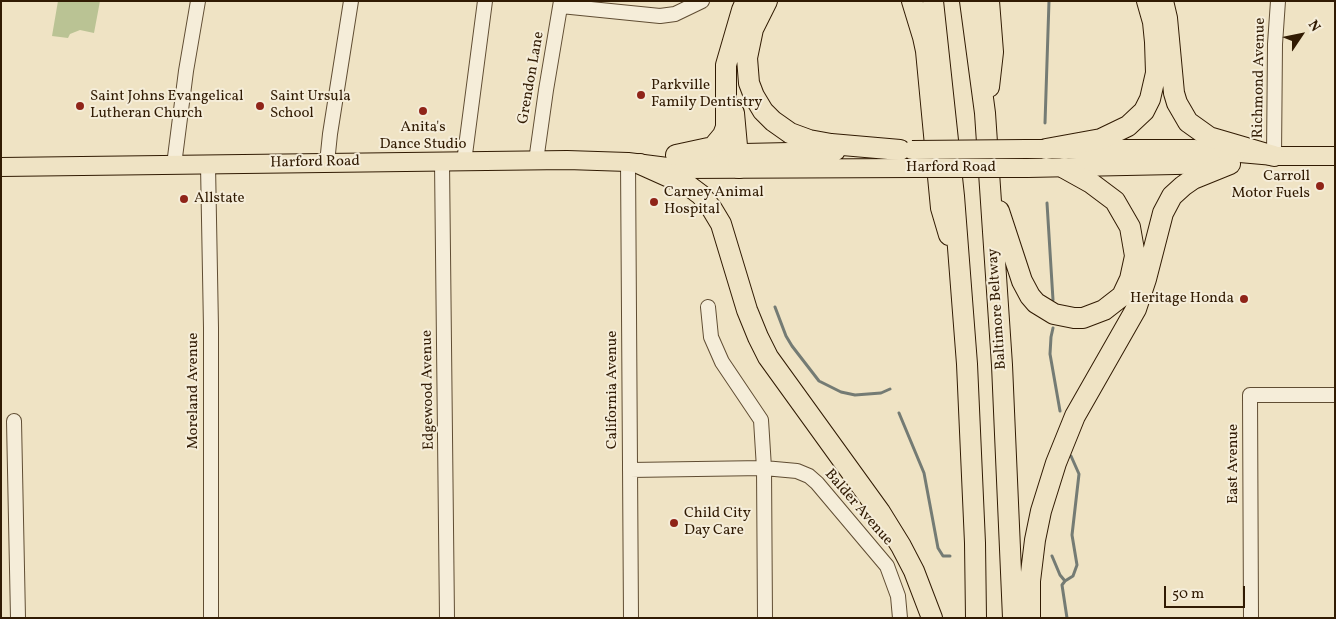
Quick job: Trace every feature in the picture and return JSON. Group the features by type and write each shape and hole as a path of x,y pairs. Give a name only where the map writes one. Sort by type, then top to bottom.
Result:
{"highway":[{"path":"676,155 713,147 723,135 726,127 726,65 746,1"},
{"path":"767,1 753,29 747,58 749,83 763,111 790,133 810,140 831,144 906,150"},
{"path":"912,1 926,51 941,208 960,267"},
{"path":"933,1 947,120 960,267 973,479 976,618"},
{"name":"Baltimore Beltway","path":"970,1 985,114 1002,365 1013,618"},
{"path":"985,114 993,52 989,1"},
{"path":"1036,149 1101,139 1128,126 1144,111 1154,86 1156,66 1153,22 1147,1"},
{"path":"1163,1 1167,18 1174,93 1177,103 1188,122 1209,136 1274,156"},
{"path":"729,54 738,160"},
{"path":"634,163 689,186 712,209 721,224 748,310 768,357 880,512 914,571 932,618"},
{"path":"1030,618 1030,581 1034,547 1041,511 1056,463 1075,416 1136,309 1146,280 1163,213 1172,196 1182,186 1193,179 1230,164"},
{"path":"989,181 1022,281 1030,296 1036,303 1054,314 1083,318 1104,310 1122,296 1133,270 1133,242 1130,228 1115,201 1091,183 1064,168"}],"main road":[{"name":"Harford Road","path":"1,167 536,161 634,163 683,169 738,160 906,150 1194,149 1274,156 1335,156"},
{"name":"Harford Road","path":"634,163 676,155 738,160 913,168 1064,168 1230,164 1274,156"}],"street":[{"path":"174,165 186,71 198,1"},
{"path":"328,163 331,126 351,1"},
{"path":"464,162 485,1"},
{"path":"561,4 660,16 675,14 702,1"},
{"name":"Richmond Avenue","path":"1274,156 1275,44 1278,1"},
{"name":"Grendon Lane","path":"536,161 561,4"},
{"name":"Edgewood Avenue","path":"442,162 447,618"},
{"name":"California Avenue","path":"631,618 630,470 634,163"},
{"name":"Moreland Avenue","path":"208,164 211,328 211,618"},
{"path":"708,307 711,337 722,362 761,420 764,468 765,618"},
{"name":"East Avenue","path":"1251,618 1250,395 1335,395"},
{"path":"14,421 18,618"},
{"name":"Balder Avenue","path":"630,470 764,468 802,472 817,482 887,566 898,596 900,618"}],"green space":[{"path":"58,1 100,1 94,33 80,30 70,34 68,38 52,36"}],"waterway":[{"path":"1045,123 1049,1"},
{"path":"1047,203 1053,300"},
{"path":"775,307 786,336 819,381 841,392 855,395 881,393 890,389"},
{"path":"1053,328 1050,354 1060,411"},
{"path":"899,413 924,473 938,548 943,556 950,556"},
{"path":"1067,618 1062,585 1073,576 1077,565 1072,535 1079,474 1071,456"},
{"path":"1052,556 1060,575 1065,581"}],"place":[{"name":"Parkville Family Dentistry","path":"641,95"},
{"name":"Saint Johns Evangelical Lutheran Church","path":"80,106"},
{"name":"Saint Ursula School","path":"260,106"},
{"name":"Anita's Dance Studio","path":"423,111"},
{"name":"Carroll Motor Fuels","path":"1320,186"},
{"name":"Allstate","path":"184,199"},
{"name":"Carney Animal Hospital","path":"654,202"},
{"name":"Heritage Honda","path":"1244,299"},
{"name":"Child City Day Care","path":"674,523"}]}
